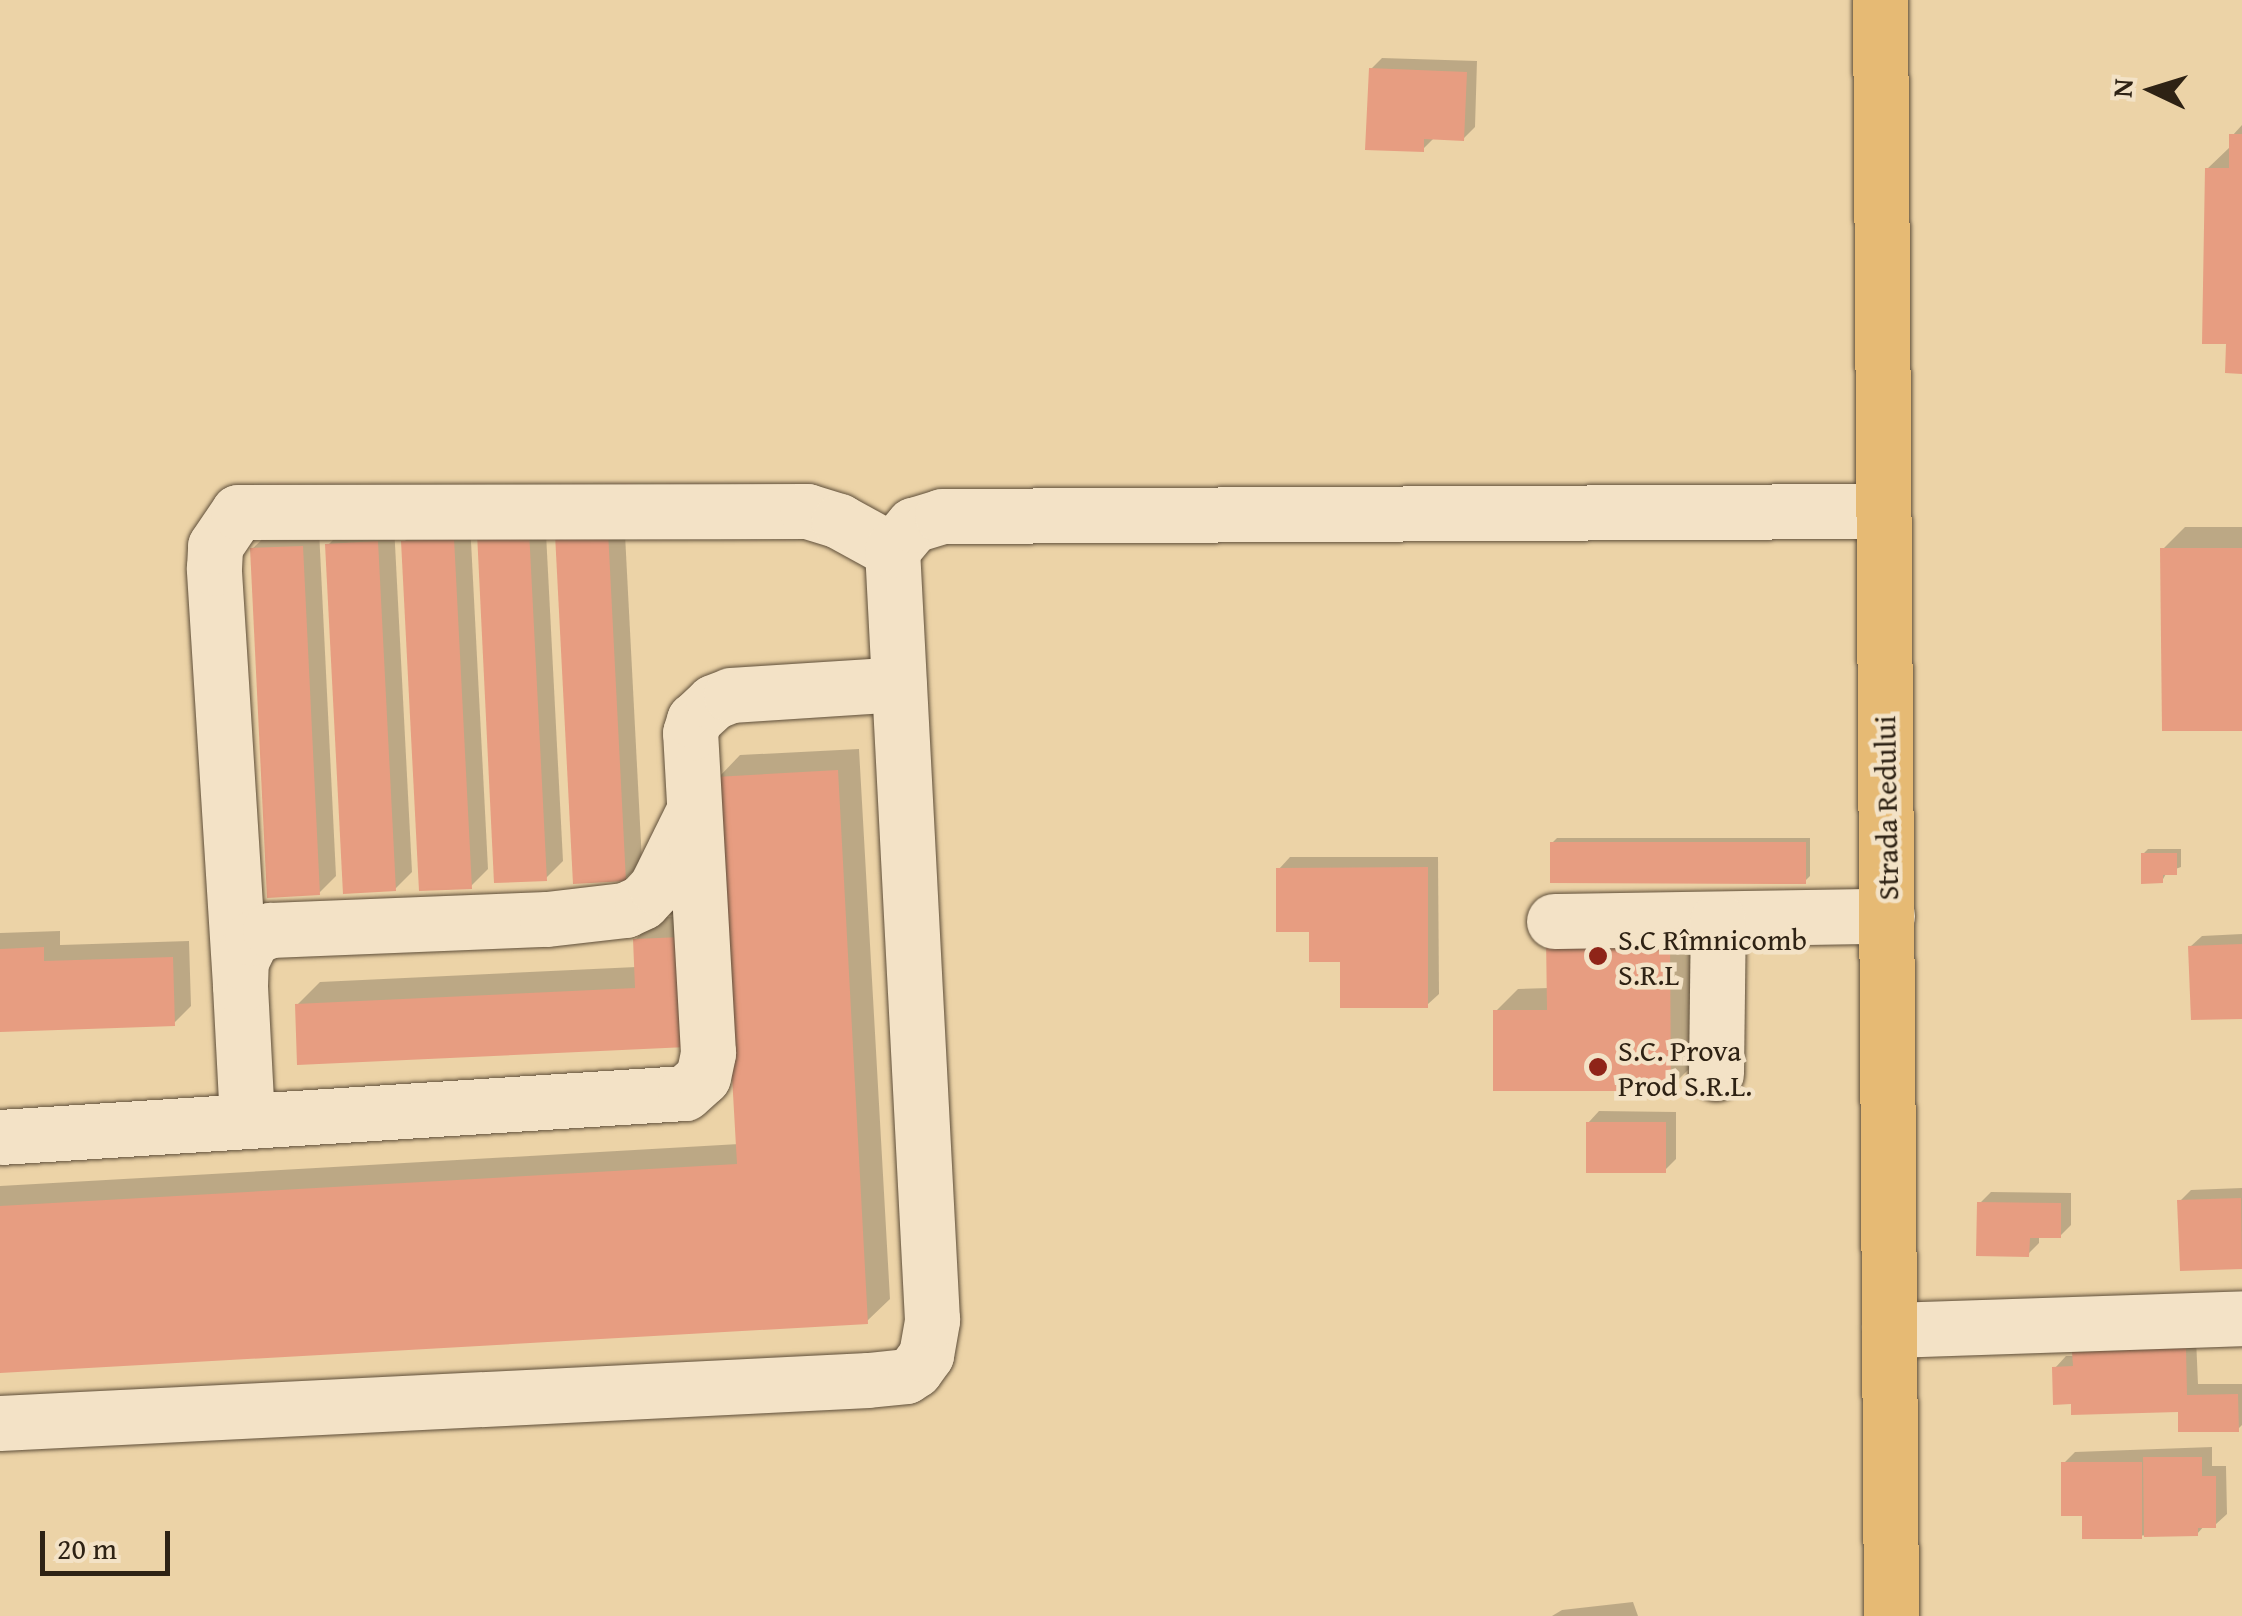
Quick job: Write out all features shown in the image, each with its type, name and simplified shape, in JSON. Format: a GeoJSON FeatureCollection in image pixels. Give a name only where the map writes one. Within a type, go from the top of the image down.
{"type":"FeatureCollection","features":[{"type":"Feature","properties":{"kind":"main road","name":"Strada Redului"},"geometry":{"type":"LineString","coordinates":[[1880,0],[1880,511],[1888,916],[1891,1616]]}},
{"type":"Feature","properties":{"kind":"street"},"geometry":{"type":"LineString","coordinates":[[248,1120],[214,568],[216,546],[238,512],[807,511],[840,520],[892,550]]}},
{"type":"Feature","properties":{"kind":"street"},"geometry":{"type":"LineString","coordinates":[[0,1423],[868,1380],[906,1376],[915,1370],[926,1355],[932,1320],[892,550],[913,525],[942,516],[1880,511]]}},
{"type":"Feature","properties":{"kind":"street"},"geometry":{"type":"LineString","coordinates":[[0,1137],[684,1093],[703,1077],[708,1053],[690,733],[700,711],[731,695],[899,684]]}},
{"type":"Feature","properties":{"kind":"street"},"geometry":{"type":"LineString","coordinates":[[240,985],[246,948],[252,938],[270,930],[548,919],[624,910],[642,902],[656,887],[694,810]]}},
{"type":"Feature","properties":{"kind":"street"},"geometry":{"type":"LineString","coordinates":[[1554,920],[1888,916]]}},
{"type":"Feature","properties":{"kind":"street"},"geometry":{"type":"LineString","coordinates":[[1716,1073],[1718,920]]}},
{"type":"Feature","properties":{"kind":"street"},"geometry":{"type":"LineString","coordinates":[[1889,1330],[2242,1318]]}},
{"type":"Feature","properties":{"kind":"building"},"geometry":{"type":"Polygon","coordinates":[[[1369,68],[1467,72],[1464,141],[1424,139],[1424,152],[1365,150],[1369,68]]]}},
{"type":"Feature","properties":{"kind":"building"},"geometry":{"type":"Polygon","coordinates":[[[2229,134],[2242,134],[2242,374],[2225,373],[2226,344],[2202,344],[2205,168],[2229,168],[2229,134]]]}},
{"type":"Feature","properties":{"kind":"building"},"geometry":{"type":"Polygon","coordinates":[[[529,530],[547,881],[494,883],[477,533],[529,530]]]}},
{"type":"Feature","properties":{"kind":"building"},"geometry":{"type":"Polygon","coordinates":[[[608,531],[626,881],[573,884],[555,534],[608,531]]]}},
{"type":"Feature","properties":{"kind":"building"},"geometry":{"type":"Polygon","coordinates":[[[454,538],[472,889],[419,891],[401,541],[454,538]]]}},
{"type":"Feature","properties":{"kind":"building"},"geometry":{"type":"Polygon","coordinates":[[[378,541],[396,891],[343,894],[325,544],[378,541]]]}},
{"type":"Feature","properties":{"kind":"building"},"geometry":{"type":"Polygon","coordinates":[[[303,546],[320,895],[267,898],[250,548],[303,546]]]}},
{"type":"Feature","properties":{"kind":"building"},"geometry":{"type":"Polygon","coordinates":[[[2160,548],[2242,548],[2242,731],[2162,731],[2160,548]]]}},
{"type":"Feature","properties":{"kind":"building"},"geometry":{"type":"Polygon","coordinates":[[[838,770],[868,1324],[0,1373],[0,1206],[737,1164],[715,777],[838,770]]]}},
{"type":"Feature","properties":{"kind":"building"},"geometry":{"type":"Polygon","coordinates":[[[1550,842],[1806,842],[1806,884],[1550,883],[1550,842]]]}},
{"type":"Feature","properties":{"kind":"building"},"geometry":{"type":"Polygon","coordinates":[[[2141,853],[2177,853],[2177,875],[2163,875],[2163,883],[2141,884],[2141,853]]]}},
{"type":"Feature","properties":{"kind":"building"},"geometry":{"type":"Polygon","coordinates":[[[1428,867],[1428,1008],[1340,1008],[1340,962],[1309,962],[1309,932],[1276,932],[1276,868],[1428,867]]]}},
{"type":"Feature","properties":{"kind":"building"},"geometry":{"type":"Polygon","coordinates":[[[1670,936],[1671,1091],[1493,1091],[1493,1010],[1547,1010],[1546,937],[1670,936]]]}},
{"type":"Feature","properties":{"kind":"building"},"geometry":{"type":"Polygon","coordinates":[[[683,937],[687,1047],[297,1065],[295,1004],[635,988],[633,939],[683,937]]]}},
{"type":"Feature","properties":{"kind":"building"},"geometry":{"type":"Polygon","coordinates":[[[2242,944],[2242,1019],[2191,1020],[2188,946],[2242,944]]]}},
{"type":"Feature","properties":{"kind":"building"},"geometry":{"type":"Polygon","coordinates":[[[44,947],[44,961],[173,957],[175,1026],[0,1032],[0,949],[44,947]]]}},
{"type":"Feature","properties":{"kind":"building"},"geometry":{"type":"Polygon","coordinates":[[[1586,1122],[1666,1122],[1666,1173],[1586,1173],[1586,1122]]]}},
{"type":"Feature","properties":{"kind":"building"},"geometry":{"type":"Polygon","coordinates":[[[2241,1198],[2242,1269],[2180,1271],[2177,1200],[2241,1198]]]}},
{"type":"Feature","properties":{"kind":"building"},"geometry":{"type":"Polygon","coordinates":[[[1977,1202],[2061,1203],[2061,1238],[2030,1238],[2029,1257],[1976,1256],[1977,1202]]]}},
{"type":"Feature","properties":{"kind":"building"},"geometry":{"type":"Polygon","coordinates":[[[2186,1348],[2187,1395],[2238,1394],[2239,1432],[2178,1432],[2178,1412],[2071,1415],[2071,1404],[2053,1405],[2052,1367],[2073,1366],[2072,1352],[2186,1348]]]}},
{"type":"Feature","properties":{"kind":"building"},"geometry":{"type":"Polygon","coordinates":[[[2143,1457],[2202,1457],[2202,1476],[2216,1476],[2216,1528],[2198,1528],[2198,1536],[2144,1537],[2143,1457]]]}},
{"type":"Feature","properties":{"kind":"building"},"geometry":{"type":"Polygon","coordinates":[[[2061,1462],[2142,1462],[2142,1539],[2082,1539],[2082,1516],[2061,1516],[2061,1462]]]}},
{"type":"Feature","properties":{"kind":"place","name":"S.C Rîmnicomb S.R.L"},"geometry":{"type":"Point","coordinates":[1598,956]}},
{"type":"Feature","properties":{"kind":"place","name":"S.C. Prova Prod S.R.L."},"geometry":{"type":"Point","coordinates":[1598,1067]}}]}
